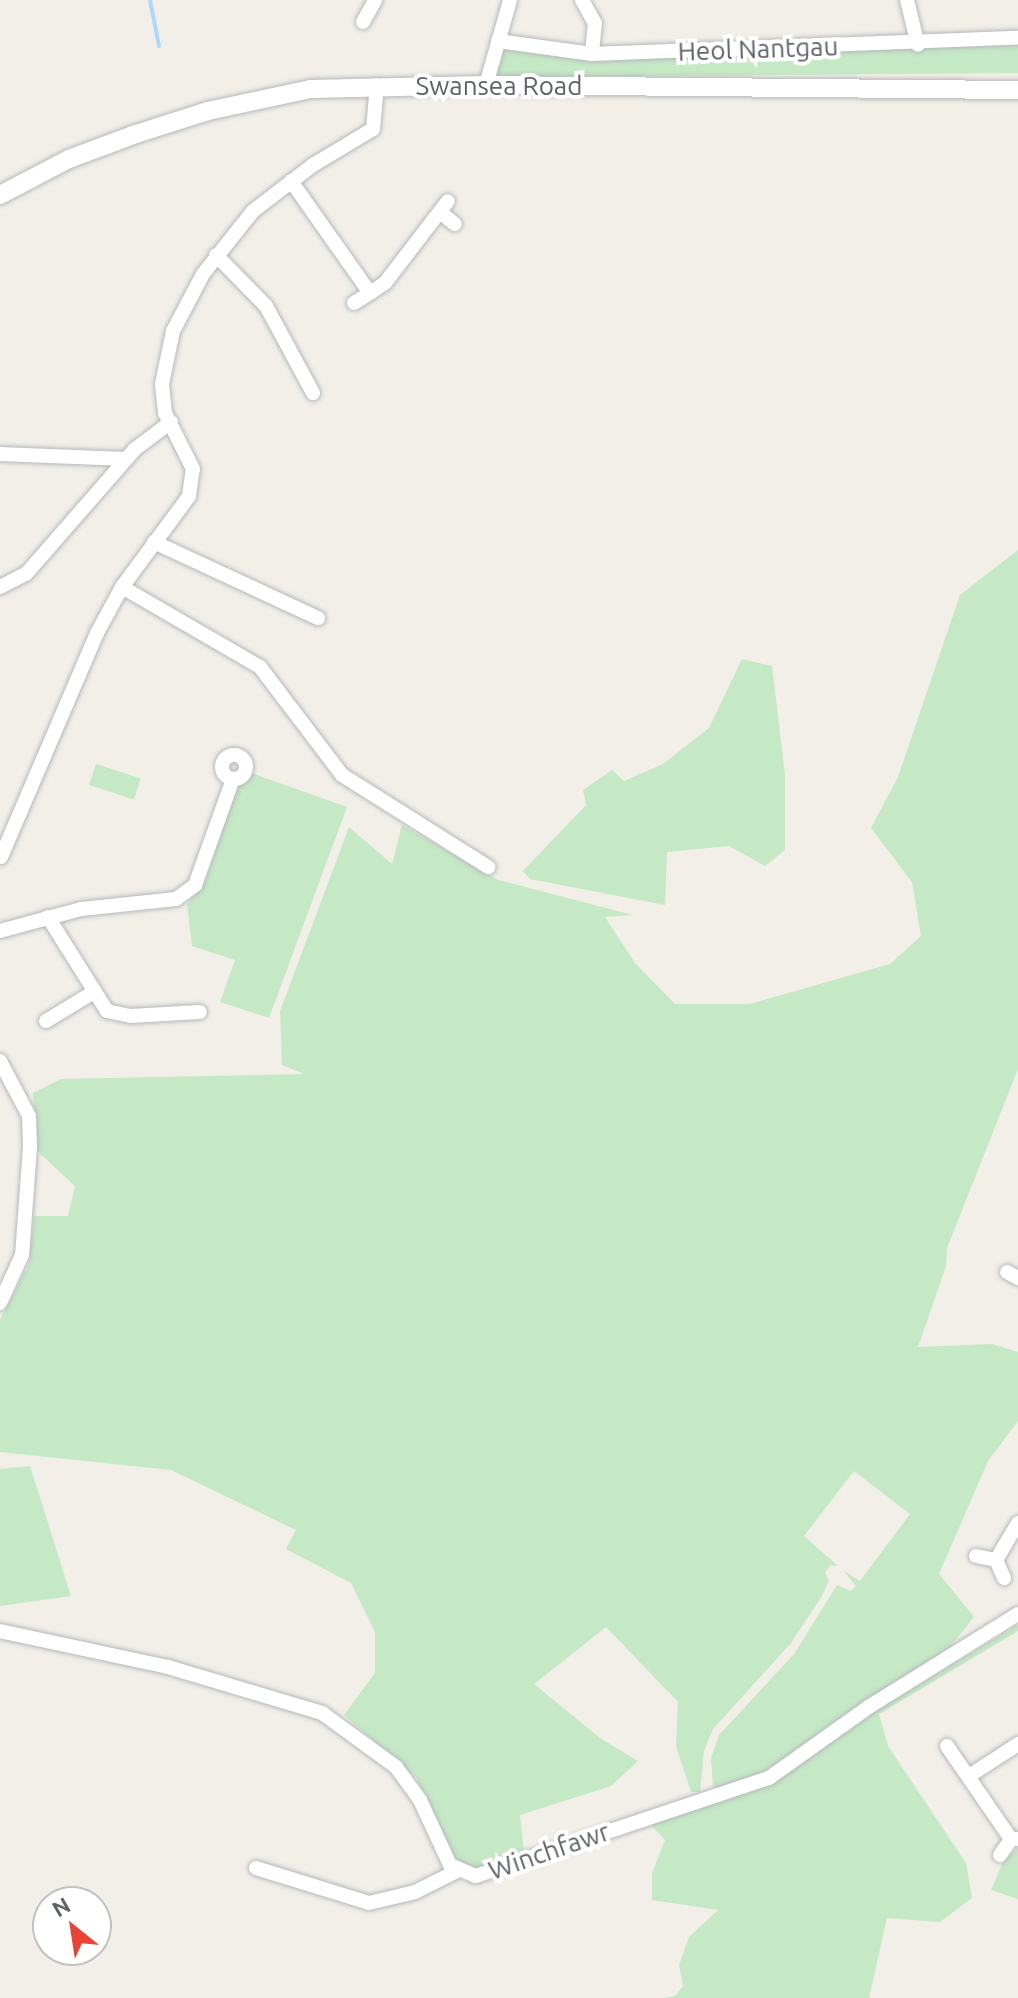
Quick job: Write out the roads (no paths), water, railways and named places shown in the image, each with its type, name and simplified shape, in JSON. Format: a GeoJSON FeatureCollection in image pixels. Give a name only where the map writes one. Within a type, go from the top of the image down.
{"type":"FeatureCollection","features":[{"type":"Feature","properties":{"kind":"street"},"geometry":{"type":"LineString","coordinates":[[363,22],[375,0]]}},
{"type":"Feature","properties":{"kind":"street"},"geometry":{"type":"LineString","coordinates":[[486,85],[510,0]]}},
{"type":"Feature","properties":{"kind":"street"},"geometry":{"type":"LineString","coordinates":[[582,0],[595,23],[592,54]]}},
{"type":"Feature","properties":{"kind":"street"},"geometry":{"type":"LineString","coordinates":[[907,0],[918,45]]}},
{"type":"Feature","properties":{"kind":"street","name":"Heol Nantgau"},"geometry":{"type":"LineString","coordinates":[[498,41],[592,54],[918,45],[1018,38]]}},
{"type":"Feature","properties":{"kind":"street"},"geometry":{"type":"LineString","coordinates":[[1,857],[122,587],[189,496],[194,480],[164,404],[163,358],[216,255],[253,211],[291,181],[373,129],[377,85]]}},
{"type":"Feature","properties":{"kind":"street","name":"Swansea Road"},"geometry":{"type":"LineString","coordinates":[[0,195],[69,159],[208,111],[311,89],[377,85],[486,85],[1018,90]]}},
{"type":"Feature","properties":{"kind":"street"},"geometry":{"type":"LineString","coordinates":[[291,181],[370,293]]}},
{"type":"Feature","properties":{"kind":"street"},"geometry":{"type":"LineString","coordinates":[[354,303],[385,283],[444,207],[455,224]]}},
{"type":"Feature","properties":{"kind":"street"},"geometry":{"type":"LineString","coordinates":[[216,255],[266,306],[313,393]]}},
{"type":"Feature","properties":{"kind":"street"},"geometry":{"type":"LineString","coordinates":[[0,587],[26,574],[126,459],[171,422]]}},
{"type":"Feature","properties":{"kind":"street"},"geometry":{"type":"LineString","coordinates":[[0,454],[126,459]]}},
{"type":"Feature","properties":{"kind":"street"},"geometry":{"type":"LineString","coordinates":[[154,542],[318,618]]}},
{"type":"Feature","properties":{"kind":"street"},"geometry":{"type":"LineString","coordinates":[[122,587],[260,667],[342,775],[488,867]]}},
{"type":"Feature","properties":{"kind":"street"},"geometry":{"type":"LineString","coordinates":[[0,931],[48,917],[176,899],[195,885],[233,779]]}},
{"type":"Feature","properties":{"kind":"street"},"geometry":{"type":"LineString","coordinates":[[48,917],[92,993],[107,1011],[130,1016],[200,1012]]}},
{"type":"Feature","properties":{"kind":"street"},"geometry":{"type":"LineString","coordinates":[[46,1021],[92,993]]}},
{"type":"Feature","properties":{"kind":"street"},"geometry":{"type":"LineString","coordinates":[[0,1061],[29,1116],[27,1204],[22,1255],[0,1303]]}},
{"type":"Feature","properties":{"kind":"street"},"geometry":{"type":"LineString","coordinates":[[996,1560],[1018,1523]]}},
{"type":"Feature","properties":{"kind":"street"},"geometry":{"type":"LineString","coordinates":[[976,1556],[996,1560]]}},
{"type":"Feature","properties":{"kind":"street"},"geometry":{"type":"LineString","coordinates":[[996,1560],[1004,1578]]}},
{"type":"Feature","properties":{"kind":"street","name":"Winchfawr"},"geometry":{"type":"LineString","coordinates":[[0,1631],[168,1667],[322,1713],[377,1750],[403,1775],[420,1800],[445,1857],[457,1871],[476,1876],[557,1846],[769,1778],[870,1706],[1018,1614]]}},
{"type":"Feature","properties":{"kind":"street"},"geometry":{"type":"LineString","coordinates":[[969,1776],[1018,1744]]}},
{"type":"Feature","properties":{"kind":"street"},"geometry":{"type":"LineString","coordinates":[[947,1746],[1014,1839],[1000,1855]]}},
{"type":"Feature","properties":{"kind":"street"},"geometry":{"type":"LineString","coordinates":[[256,1868],[369,1903],[415,1892],[457,1871]]}},
{"type":"Feature","properties":{"kind":"waterway"},"geometry":{"type":"LineString","coordinates":[[150,0],[159,46]]}}]}
